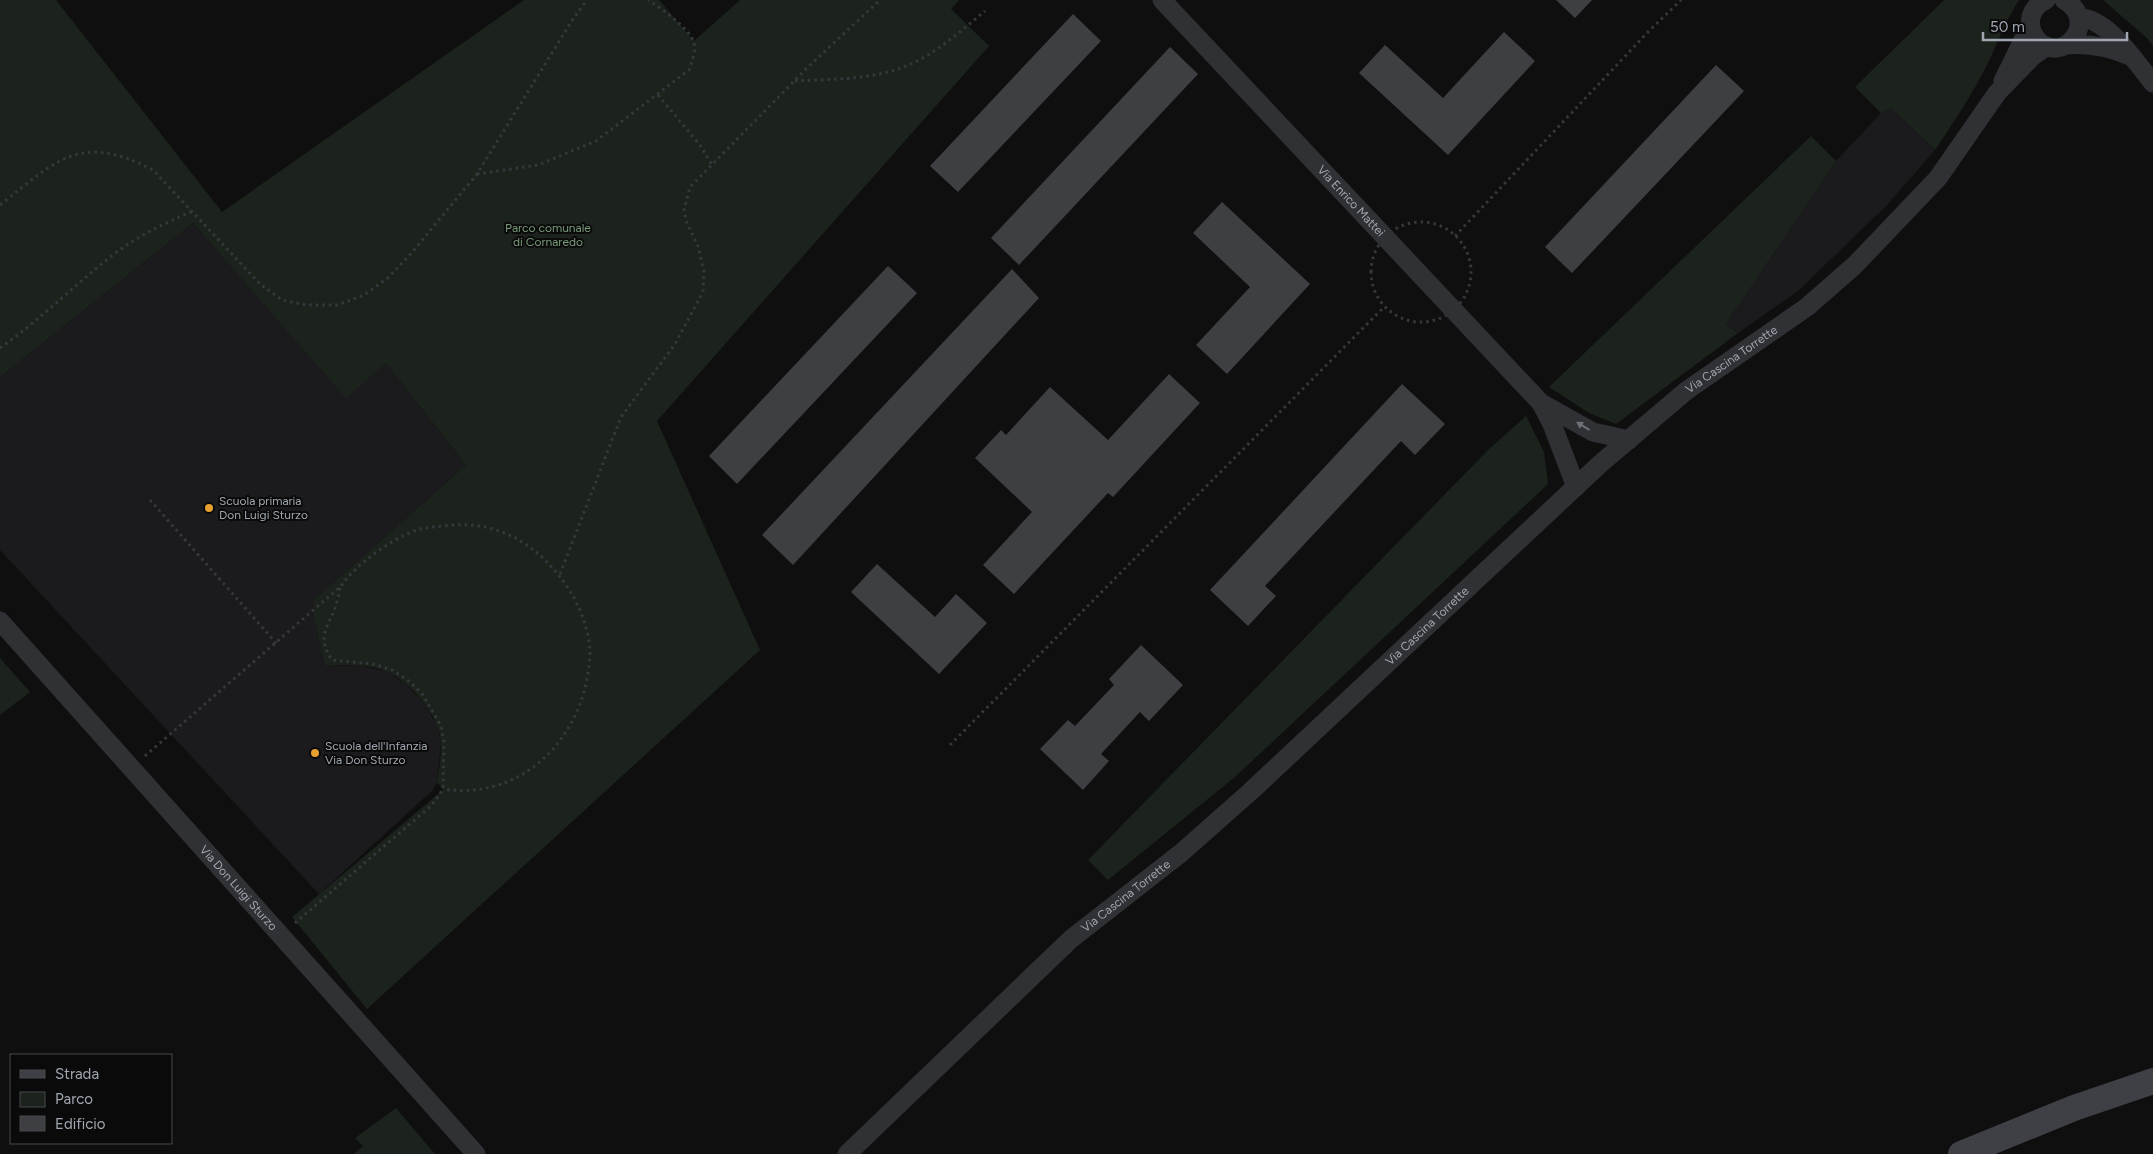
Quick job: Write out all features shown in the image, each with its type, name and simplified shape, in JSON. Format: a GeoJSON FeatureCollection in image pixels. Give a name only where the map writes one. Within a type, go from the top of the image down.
{"type":"FeatureCollection","features":[{"type":"Feature","properties":{"kind":"main road"},"geometry":{"type":"LineString","coordinates":[[1960,1154],[2074,1108],[2153,1081]]}},
{"type":"Feature","properties":{"kind":"street","name":"Via Enrico Mattei"},"geometry":{"type":"LineString","coordinates":[[1162,0],[1541,403],[1559,439],[1576,487]]}},
{"type":"Feature","properties":{"kind":"street"},"geometry":{"type":"LineString","coordinates":[[2064,0],[2071,4],[2079,18],[2077,34],[2066,45]]}},
{"type":"Feature","properties":{"kind":"street","name":"Via Cascina Torrette"},"geometry":{"type":"LineString","coordinates":[[847,1154],[1071,939],[1181,853],[1250,792],[1576,487],[1629,440],[1686,391],[1807,307],[1855,265],[1938,178],[1997,92],[2030,26],[2032,13],[2043,1]]}},
{"type":"Feature","properties":{"kind":"street"},"geometry":{"type":"LineString","coordinates":[[2079,18],[2094,21],[2110,32],[2153,83]]}},
{"type":"Feature","properties":{"kind":"street"},"geometry":{"type":"LineString","coordinates":[[2030,26],[2036,39],[2047,46],[2060,47],[2082,43],[2097,45],[2130,56]]}},
{"type":"Feature","properties":{"kind":"street","name":"Via Cascina Torrette"},"geometry":{"type":"LineString","coordinates":[[1997,92],[2033,56],[2047,46]]}},
{"type":"Feature","properties":{"kind":"street","name":"Via Enrico Mattei"},"geometry":{"type":"LineString","coordinates":[[1541,403],[1593,432],[1629,440]]}},
{"type":"Feature","properties":{"kind":"street","name":"Via Don Luigi Sturzo"},"geometry":{"type":"LineString","coordinates":[[0,621],[476,1154]]}},
{"type":"Feature","properties":{"kind":"path"},"geometry":{"type":"LineString","coordinates":[[0,205],[46,168],[72,156],[89,151],[116,154],[131,159],[152,170],[193,211],[260,284],[282,300],[306,305],[337,304],[364,295],[389,277],[477,174],[572,19],[588,0]]}},
{"type":"Feature","properties":{"kind":"path"},"geometry":{"type":"LineString","coordinates":[[477,174],[538,165],[596,141],[689,70],[694,55],[694,41],[686,30],[648,0]]}},
{"type":"Feature","properties":{"kind":"path"},"geometry":{"type":"LineString","coordinates":[[560,574],[621,417],[675,344],[703,292],[704,271],[698,246],[687,223],[684,210],[690,187],[795,81],[880,0]]}},
{"type":"Feature","properties":{"kind":"path"},"geometry":{"type":"LineString","coordinates":[[1456,236],[1648,32],[1681,0]]}},
{"type":"Feature","properties":{"kind":"path"},"geometry":{"type":"LineString","coordinates":[[795,81],[847,79],[887,72],[913,63],[947,42],[985,11]]}},
{"type":"Feature","properties":{"kind":"path"},"geometry":{"type":"LineString","coordinates":[[658,95],[700,145],[712,165]]}},
{"type":"Feature","properties":{"kind":"path"},"geometry":{"type":"LineString","coordinates":[[0,348],[28,328],[124,247],[153,229],[193,211]]}},
{"type":"Feature","properties":{"kind":"path"},"geometry":{"type":"LineString","coordinates":[[950,745],[1384,308]]}},
{"type":"Feature","properties":{"kind":"path"},"geometry":{"type":"LineString","coordinates":[[150,500],[276,643]]}},
{"type":"Feature","properties":{"kind":"path"},"geometry":{"type":"LineString","coordinates":[[132,768],[341,586],[364,562],[394,541],[420,529],[453,525],[484,526],[510,534],[531,548],[560,574],[571,590],[583,617],[590,650],[587,681],[578,711],[564,737],[546,757],[525,774],[478,790],[460,792],[443,789]]}},
{"type":"Feature","properties":{"kind":"path"},"geometry":{"type":"LineString","coordinates":[[281,935],[432,805],[443,789],[444,742],[441,726],[423,695],[410,682],[392,670],[374,664],[332,660],[329,655],[323,634],[335,607],[341,586]]}},
{"type":"Feature","properties":{"kind":"shaded area"},"geometry":{"type":"Polygon","coordinates":[[[1891,108],[1935,150],[1888,204],[1798,291],[1738,333],[1726,324],[1836,161],[1881,113],[1891,108]]]}},
{"type":"Feature","properties":{"kind":"shaded area","name":"Scuola primaria Don Luigi Sturzo"},"geometry":{"type":"Polygon","coordinates":[[[193,223],[346,397],[386,363],[466,465],[314,600],[314,619],[325,666],[358,665],[386,671],[406,684],[425,704],[437,726],[441,743],[437,782],[433,790],[319,894],[0,550],[0,377],[193,223]]]}},
{"type":"Feature","properties":{"kind":"green space","name":"Parco comunale di Cornaredo"},"geometry":{"type":"Polygon","coordinates":[[[0,0],[56,0],[222,212],[524,0],[659,0],[694,41],[740,0],[959,0],[951,9],[989,46],[657,421],[760,650],[367,1009],[292,917],[443,790],[437,782],[441,744],[439,733],[430,711],[414,691],[395,676],[378,668],[348,665],[325,666],[314,619],[314,600],[466,465],[386,363],[346,398],[193,223],[0,377],[0,0]]]}},
{"type":"Feature","properties":{"kind":"green space"},"geometry":{"type":"Polygon","coordinates":[[[1944,0],[2019,0],[1976,85],[1935,150],[1891,108],[1881,113],[1855,87],[1944,0]]]}},
{"type":"Feature","properties":{"kind":"green space"},"geometry":{"type":"Polygon","coordinates":[[[2103,0],[2153,0],[2153,46],[2147,38],[2103,0]]]}},
{"type":"Feature","properties":{"kind":"green space"},"geometry":{"type":"Polygon","coordinates":[[[1811,136],[1836,161],[1726,324],[1738,333],[1616,424],[1589,413],[1549,387],[1811,136]]]}},
{"type":"Feature","properties":{"kind":"green space"},"geometry":{"type":"Polygon","coordinates":[[[1526,416],[1544,452],[1548,484],[1235,777],[1108,880],[1088,860],[1489,449],[1526,416]]]}},
{"type":"Feature","properties":{"kind":"green space"},"geometry":{"type":"Polygon","coordinates":[[[0,658],[30,692],[0,715],[0,658]]]}},
{"type":"Feature","properties":{"kind":"green space"},"geometry":{"type":"Polygon","coordinates":[[[396,1108],[435,1154],[354,1154],[363,1146],[355,1138],[396,1108]]]}},
{"type":"Feature","properties":{"kind":"building"},"geometry":{"type":"Polygon","coordinates":[[[1556,0],[1592,0],[1575,18],[1556,0]]]}},
{"type":"Feature","properties":{"kind":"building"},"geometry":{"type":"Polygon","coordinates":[[[1073,14],[1101,41],[958,192],[930,166],[1073,14]]]}},
{"type":"Feature","properties":{"kind":"building"},"geometry":{"type":"Polygon","coordinates":[[[1504,32],[1535,61],[1448,155],[1359,73],[1385,45],[1443,98],[1504,32]]]}},
{"type":"Feature","properties":{"kind":"building"},"geometry":{"type":"Polygon","coordinates":[[[1170,47],[1198,74],[1019,265],[991,238],[1170,47]]]}},
{"type":"Feature","properties":{"kind":"building"},"geometry":{"type":"Polygon","coordinates":[[[1716,65],[1744,91],[1572,273],[1545,247],[1716,65]]]}},
{"type":"Feature","properties":{"kind":"building"},"geometry":{"type":"Polygon","coordinates":[[[1222,202],[1310,284],[1227,374],[1196,345],[1250,287],[1193,233],[1222,202]]]}},
{"type":"Feature","properties":{"kind":"building"},"geometry":{"type":"Polygon","coordinates":[[[888,266],[917,293],[737,484],[709,456],[888,266]]]}},
{"type":"Feature","properties":{"kind":"building"},"geometry":{"type":"Polygon","coordinates":[[[1012,269],[1039,298],[793,565],[762,535],[1012,269]]]}},
{"type":"Feature","properties":{"kind":"building"},"geometry":{"type":"Polygon","coordinates":[[[1169,374],[1200,403],[1113,497],[1108,493],[1014,594],[983,565],[1032,512],[975,458],[1001,430],[1006,435],[1050,387],[1108,440],[1169,374]]]}},
{"type":"Feature","properties":{"kind":"building"},"geometry":{"type":"Polygon","coordinates":[[[1402,384],[1445,424],[1415,455],[1401,441],[1265,586],[1276,596],[1248,626],[1210,590],[1402,384]]]}},
{"type":"Feature","properties":{"kind":"building"},"geometry":{"type":"Polygon","coordinates":[[[877,564],[935,617],[956,594],[987,623],[939,674],[851,592],[877,564]]]}},
{"type":"Feature","properties":{"kind":"building"},"geometry":{"type":"Polygon","coordinates":[[[1141,645],[1183,685],[1149,721],[1140,712],[1101,754],[1109,761],[1083,790],[1040,749],[1068,720],[1075,726],[1114,685],[1109,679],[1141,645]]]}},
{"type":"Feature","properties":{"kind":"place","name":"Scuola primaria Don Luigi Sturzo"},"geometry":{"type":"Point","coordinates":[209,508]}},
{"type":"Feature","properties":{"kind":"place","name":"Scuola dell'Infanzia Via Don Sturzo"},"geometry":{"type":"Point","coordinates":[315,753]}}]}
